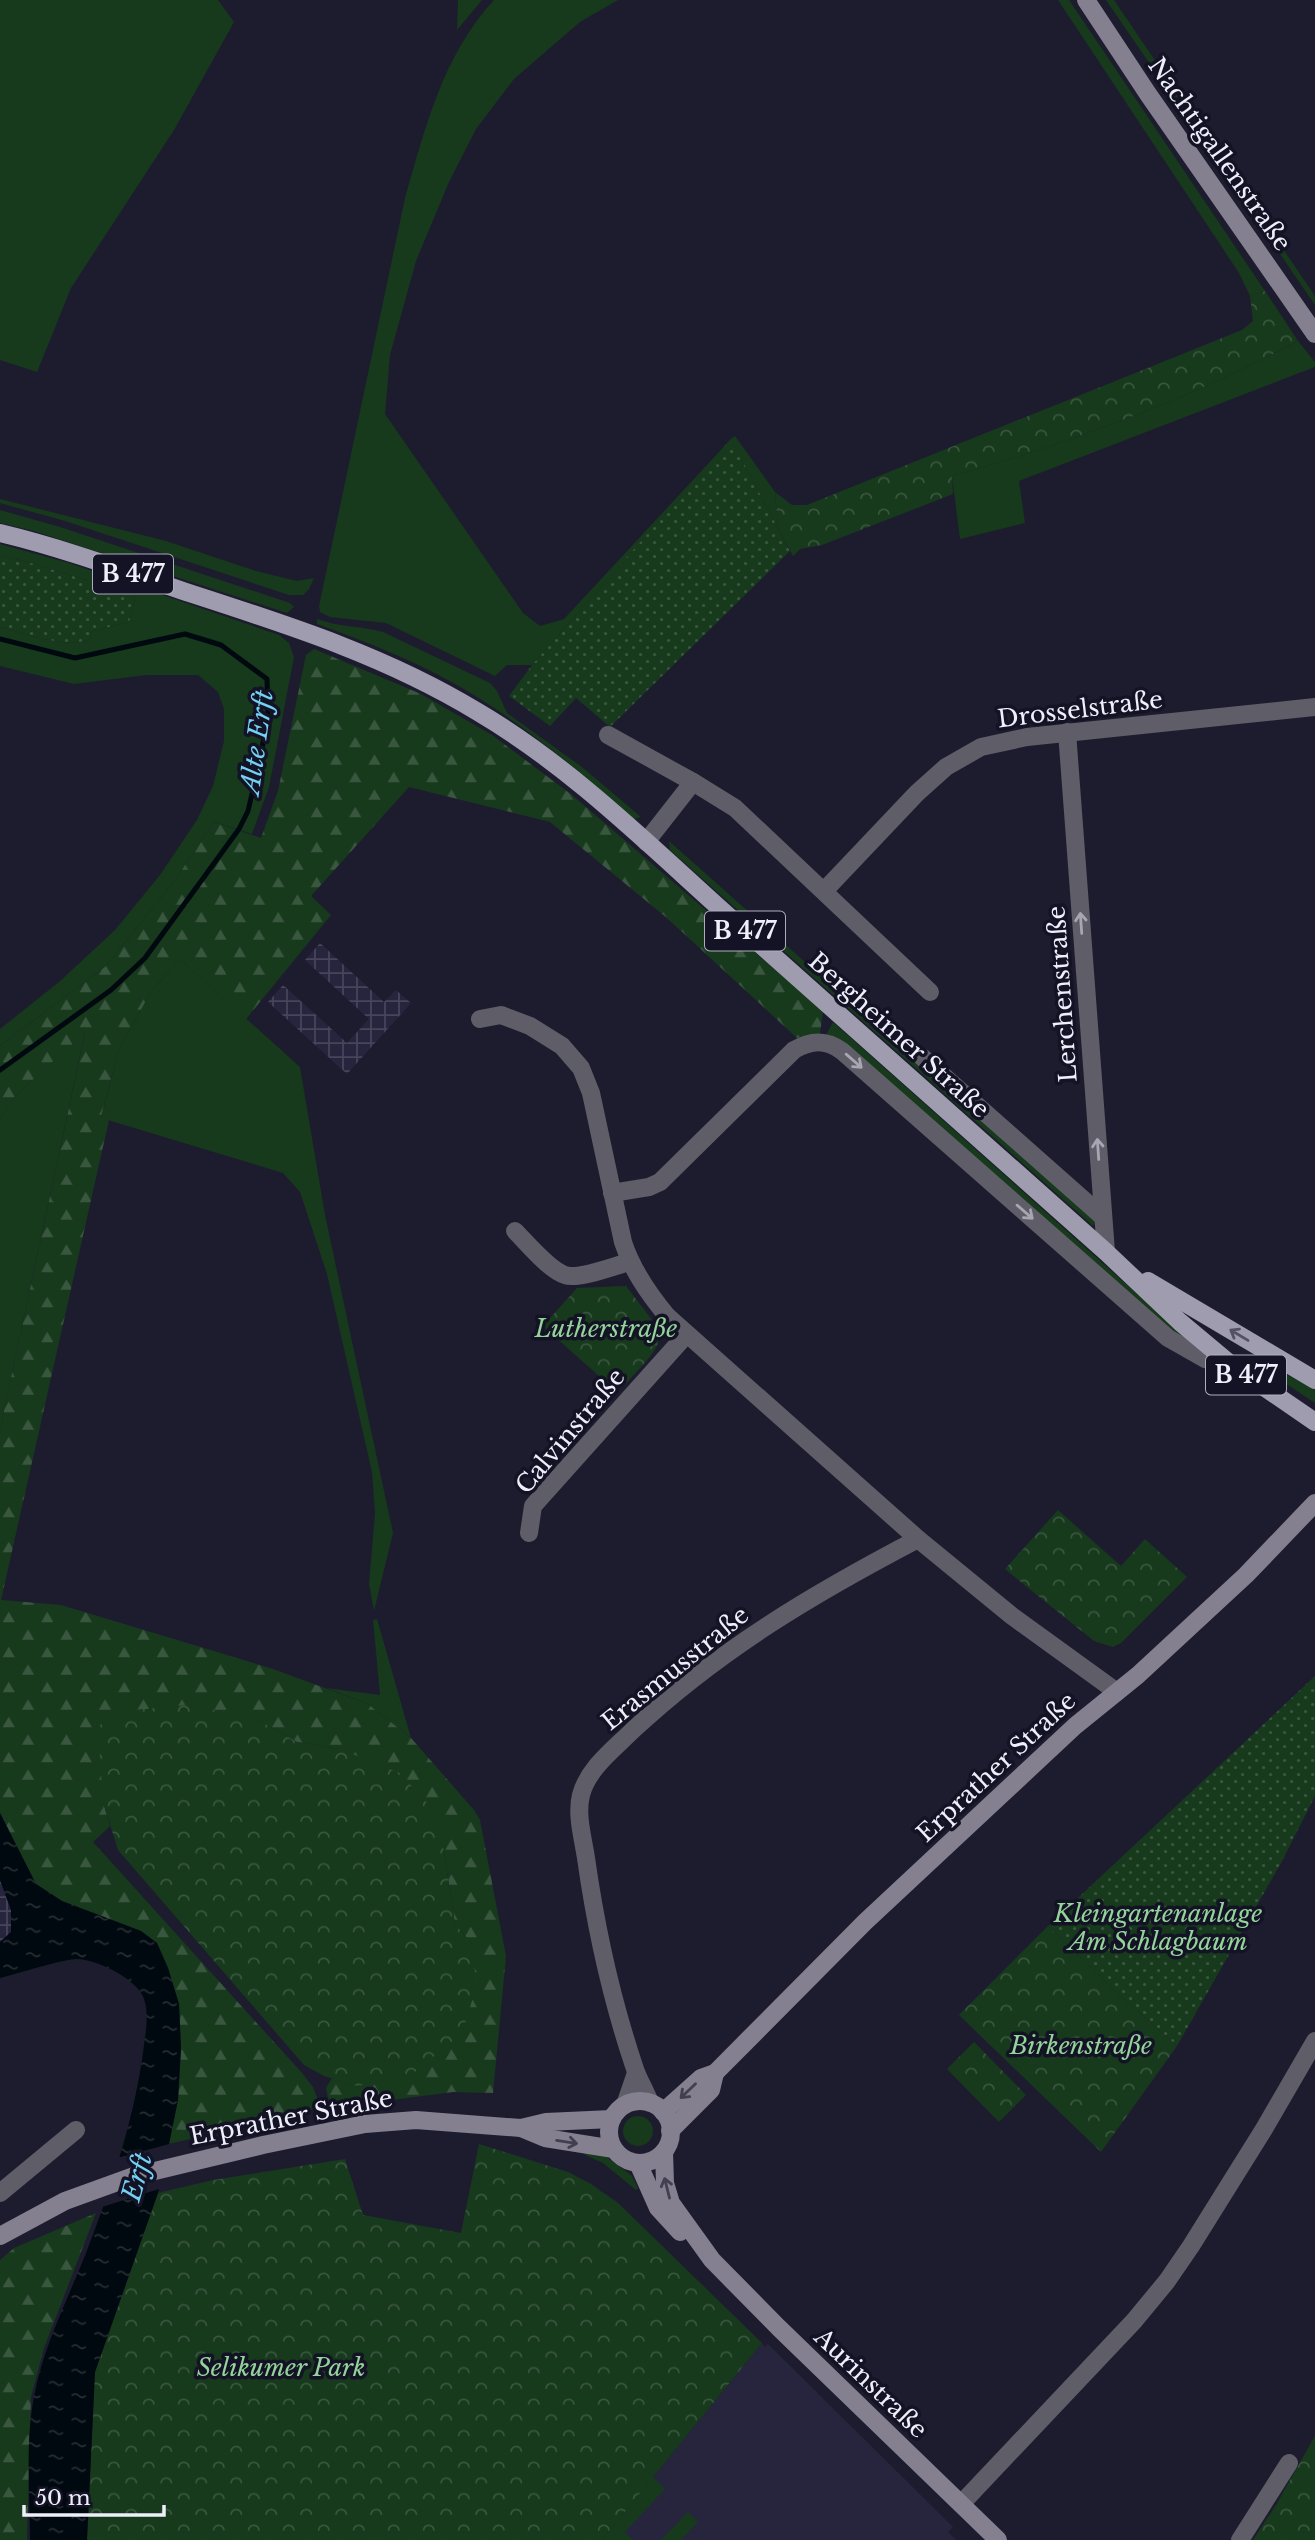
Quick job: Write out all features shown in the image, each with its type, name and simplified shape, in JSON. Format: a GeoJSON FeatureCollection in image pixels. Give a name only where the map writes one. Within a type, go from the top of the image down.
{"type":"FeatureCollection","features":[{"type":"Feature","properties":{"kind":"main road","name":"Nachtigallenstraße"},"geometry":{"type":"LineString","coordinates":[[1086,0],[1315,334]]}},
{"type":"Feature","properties":{"kind":"main road","name":"Bergheimer Straße"},"geometry":{"type":"LineString","coordinates":[[0,533],[295,628],[391,665],[481,713],[532,747],[646,842],[1107,1252],[1180,1322],[1228,1363],[1315,1422]]}},
{"type":"Feature","properties":{"kind":"main road","name":"Bergheimer Straße"},"geometry":{"type":"LineString","coordinates":[[1121,1265],[1315,1380]]}},
{"type":"Feature","properties":{"kind":"main road","name":"Erprather Straße"},"geometry":{"type":"LineString","coordinates":[[657,2108],[701,2078],[715,2073],[865,1922],[1021,1776],[1139,1675],[1315,1503]]}},
{"type":"Feature","properties":{"kind":"main road","name":"Erprather Straße"},"geometry":{"type":"LineString","coordinates":[[664,2151],[668,2145],[670,2131],[711,2090],[715,2073]]}},
{"type":"Feature","properties":{"kind":"main road"},"geometry":{"type":"LineString","coordinates":[[614,2150],[609,2129],[612,2119],[625,2105],[637,2101],[657,2108],[670,2131]]}},
{"type":"Feature","properties":{"kind":"main road","name":"Erprather Straße"},"geometry":{"type":"LineString","coordinates":[[521,2128],[546,2122],[612,2119]]}},
{"type":"Feature","properties":{"kind":"main road","name":"Erprather Straße"},"geometry":{"type":"LineString","coordinates":[[0,2236],[88,2191],[183,2163],[382,2121],[446,2121],[521,2128],[545,2138],[614,2150],[638,2163]]}},
{"type":"Feature","properties":{"kind":"main road","name":"Aurinstraße"},"geometry":{"type":"LineString","coordinates":[[664,2151],[665,2183],[671,2203],[712,2260]]}},
{"type":"Feature","properties":{"kind":"main road"},"geometry":{"type":"LineString","coordinates":[[638,2163],[656,2158],[664,2151]]}},
{"type":"Feature","properties":{"kind":"main road","name":"Aurinstraße"},"geometry":{"type":"LineString","coordinates":[[638,2163],[658,2208],[687,2240],[712,2260],[998,2540]]}},
{"type":"Feature","properties":{"kind":"street","name":"Drosselstraße"},"geometry":{"type":"LineString","coordinates":[[824,891],[917,793],[954,762],[981,747],[1003,741],[1067,733],[1315,707]]}},
{"type":"Feature","properties":{"kind":"street","name":"Lerchenstraße"},"geometry":{"type":"LineString","coordinates":[[1067,733],[1107,1252]]}},
{"type":"Feature","properties":{"kind":"street"},"geometry":{"type":"LineString","coordinates":[[608,735],[735,808],[930,992]]}},
{"type":"Feature","properties":{"kind":"street"},"geometry":{"type":"LineString","coordinates":[[646,842],[693,782]]}},
{"type":"Feature","properties":{"kind":"street"},"geometry":{"type":"LineString","coordinates":[[481,1019],[510,1017],[548,1036],[573,1058],[587,1079],[629,1262],[649,1294],[686,1335],[918,1539],[1012,1616],[1117,1692]]}},
{"type":"Feature","properties":{"kind":"street","name":"Bergheimer Straße"},"geometry":{"type":"LineString","coordinates":[[612,1193],[649,1187],[669,1175],[794,1050],[820,1041],[836,1046],[1168,1338],[1205,1359],[1228,1363]]}},
{"type":"Feature","properties":{"kind":"street","name":"Bergheimer Straße"},"geometry":{"type":"LineString","coordinates":[[922,1057],[1103,1217]]}},
{"type":"Feature","properties":{"kind":"street"},"geometry":{"type":"LineString","coordinates":[[515,1231],[557,1271],[566,1276],[578,1276],[629,1262]]}},
{"type":"Feature","properties":{"kind":"street","name":"Calvinstraße"},"geometry":{"type":"LineString","coordinates":[[529,1533],[533,1506],[686,1335]]}},
{"type":"Feature","properties":{"kind":"street","name":"Erasmusstraße"},"geometry":{"type":"LineString","coordinates":[[657,2108],[636,2073],[607,1971],[591,1895],[579,1813],[581,1796],[587,1781],[606,1756],[645,1719],[733,1648],[812,1595],[918,1539]]}},
{"type":"Feature","properties":{"kind":"street"},"geometry":{"type":"LineString","coordinates":[[961,2504],[1134,2321],[1167,2281],[1257,2140],[1315,2041]]}},
{"type":"Feature","properties":{"kind":"street"},"geometry":{"type":"LineString","coordinates":[[625,2105],[636,2073]]}},
{"type":"Feature","properties":{"kind":"street"},"geometry":{"type":"LineString","coordinates":[[0,2193],[76,2130]]}},
{"type":"Feature","properties":{"kind":"street"},"geometry":{"type":"LineString","coordinates":[[1240,2540],[1289,2463]]}},
{"type":"Feature","properties":{"kind":"shaded area"},"geometry":{"type":"Polygon","coordinates":[[[320,943],[384,1002],[396,990],[411,1003],[347,1074],[268,1002],[283,985],[347,1043],[369,1019],[305,960],[320,943]]]}},
{"type":"Feature","properties":{"kind":"shaded area"},"geometry":{"type":"Polygon","coordinates":[[[0,1880],[11,1910],[11,1932],[0,1942],[0,1880]]]}},
{"type":"Feature","properties":{"kind":"shaded area"},"geometry":{"type":"Polygon","coordinates":[[[762,2343],[765,2347],[768,2344],[953,2527],[948,2532],[956,2540],[602,2540],[762,2343]]]}},
{"type":"Feature","properties":{"kind":"green space"},"geometry":{"type":"Polygon","coordinates":[[[0,0],[218,0],[234,22],[174,130],[71,288],[37,372],[0,360],[0,0]]]}},
{"type":"Feature","properties":{"kind":"green space"},"geometry":{"type":"Polygon","coordinates":[[[458,0],[482,0],[457,30],[458,0]]]}},
{"type":"Feature","properties":{"kind":"green space"},"geometry":{"type":"Polygon","coordinates":[[[494,0],[618,0],[580,22],[514,79],[476,129],[449,182],[416,261],[390,355],[385,414],[523,613],[540,626],[564,619],[731,439],[735,436],[775,492],[778,528],[731,440],[532,665],[507,665],[495,676],[386,623],[330,617],[320,612],[319,606],[412,172],[449,68],[476,21],[494,0]]]}},
{"type":"Feature","properties":{"kind":"green space"},"geometry":{"type":"Polygon","coordinates":[[[1058,0],[1069,0],[1265,291],[1250,296],[1239,273],[1058,0]]]}},
{"type":"Feature","properties":{"kind":"green space"},"geometry":{"type":"Polygon","coordinates":[[[1106,0],[1114,0],[1315,296],[1315,305],[1106,0]]]}},
{"type":"Feature","properties":{"kind":"green space"},"geometry":{"type":"Polygon","coordinates":[[[1265,291],[1298,341],[1257,362],[1129,418],[952,476],[953,494],[822,545],[800,549],[793,556],[778,528],[775,492],[792,505],[807,505],[1242,330],[1253,321],[1250,296],[1265,291]]]}},
{"type":"Feature","properties":{"kind":"green space"},"geometry":{"type":"Polygon","coordinates":[[[1298,341],[1315,362],[1315,367],[1019,481],[1025,523],[960,539],[952,476],[1129,418],[1215,382],[1298,341]]]}},
{"type":"Feature","properties":{"kind":"green space"},"geometry":{"type":"Polygon","coordinates":[[[731,439],[790,551],[610,727],[576,698],[550,726],[509,696],[532,665],[731,439]]]}},
{"type":"Feature","properties":{"kind":"green space"},"geometry":{"type":"Polygon","coordinates":[[[0,499],[166,541],[256,571],[297,581],[314,578],[303,595],[289,595],[65,521],[0,503],[0,499]]]}},
{"type":"Feature","properties":{"kind":"green space"},"geometry":{"type":"Polygon","coordinates":[[[0,510],[60,527],[290,603],[294,607],[287,613],[34,531],[0,523],[0,510]]]}},
{"type":"Feature","properties":{"kind":"green space"},"geometry":{"type":"Polygon","coordinates":[[[0,544],[69,563],[279,635],[289,643],[294,657],[269,787],[252,834],[214,822],[173,883],[106,966],[0,1046],[0,1029],[59,982],[115,930],[160,875],[197,820],[213,786],[224,741],[224,709],[218,692],[198,675],[146,675],[74,684],[0,666],[0,627],[57,641],[90,640],[93,631],[129,622],[136,595],[0,556],[0,544]]]}},
{"type":"Feature","properties":{"kind":"green space"},"geometry":{"type":"Polygon","coordinates":[[[0,556],[136,595],[129,622],[93,631],[90,640],[79,642],[45,639],[0,627],[0,556]]]}},
{"type":"Feature","properties":{"kind":"green space"},"geometry":{"type":"Polygon","coordinates":[[[317,619],[383,632],[490,683],[497,691],[507,713],[582,767],[641,817],[634,819],[552,750],[464,689],[392,653],[317,624],[317,619]]]}},
{"type":"Feature","properties":{"kind":"green space"},"geometry":{"type":"Polygon","coordinates":[[[314,649],[421,694],[492,735],[572,795],[823,1011],[820,1034],[797,1038],[667,918],[550,822],[409,787],[311,896],[331,915],[246,1019],[180,959],[152,990],[119,1049],[101,1117],[109,1120],[1,1600],[61,1605],[273,1669],[368,1704],[411,1738],[480,1820],[506,1956],[493,2093],[453,2092],[338,2107],[329,2102],[326,2088],[332,2078],[357,2086],[473,1945],[455,1924],[443,1845],[340,1749],[297,1742],[253,1717],[103,1802],[110,1826],[93,1842],[302,2073],[313,2087],[320,2105],[318,2108],[169,2144],[178,2100],[181,2048],[179,2004],[157,1943],[141,1931],[62,1901],[36,1884],[0,1813],[0,1429],[85,1033],[15,1096],[0,1118],[0,1046],[106,966],[173,883],[214,822],[261,838],[278,791],[306,655],[314,649]]]}},
{"type":"Feature","properties":{"kind":"green space"},"geometry":{"type":"Polygon","coordinates":[[[669,841],[906,1052],[920,1060],[1096,1221],[1093,1226],[670,850],[669,841]]]}},
{"type":"Feature","properties":{"kind":"green space"},"geometry":{"type":"Polygon","coordinates":[[[180,959],[300,1067],[325,1215],[393,1533],[374,1611],[369,1584],[375,1513],[372,1472],[327,1274],[300,1192],[283,1173],[101,1118],[119,1049],[152,990],[180,959]]]}},
{"type":"Feature","properties":{"kind":"green space"},"geometry":{"type":"Polygon","coordinates":[[[833,1022],[1191,1342],[1188,1345],[826,1035],[833,1022]]]}},
{"type":"Feature","properties":{"kind":"green space"},"geometry":{"type":"Polygon","coordinates":[[[85,1032],[0,1429],[0,1118],[15,1096],[85,1032]]]}},
{"type":"Feature","properties":{"kind":"green space","name":"Lutherstraße"},"geometry":{"type":"Polygon","coordinates":[[[626,1286],[657,1328],[659,1337],[651,1355],[624,1386],[616,1378],[609,1385],[543,1326],[577,1288],[626,1286]]]}},
{"type":"Feature","properties":{"kind":"green space"},"geometry":{"type":"Polygon","coordinates":[[[1280,1371],[1315,1389],[1315,1403],[1276,1377],[1280,1371]]]}},
{"type":"Feature","properties":{"kind":"green space"},"geometry":{"type":"Polygon","coordinates":[[[1058,1510],[1121,1566],[1145,1539],[1187,1577],[1121,1643],[1113,1647],[1094,1641],[1005,1569],[1058,1510]]]}},
{"type":"Feature","properties":{"kind":"green space"},"geometry":{"type":"Polygon","coordinates":[[[377,1619],[411,1738],[368,1704],[326,1688],[380,1695],[373,1620],[377,1619]]]}},
{"type":"Feature","properties":{"kind":"green space","name":"Kleingartenanlage Am Schlagbaum"},"geometry":{"type":"Polygon","coordinates":[[[1315,1676],[1315,1796],[1281,1863],[1177,2046],[1048,1926],[1315,1676]]]}},
{"type":"Feature","properties":{"kind":"green space"},"geometry":{"type":"Polygon","coordinates":[[[187,1705],[253,1717],[297,1742],[340,1749],[400,1773],[431,1807],[443,1845],[455,1924],[473,1945],[476,1988],[462,2033],[409,2077],[357,2086],[324,2076],[304,2065],[118,1850],[103,1802],[98,1726],[125,1711],[187,1705]]]}},
{"type":"Feature","properties":{"kind":"green space","name":"Birkenstraße"},"geometry":{"type":"Polygon","coordinates":[[[1048,1926],[1177,2046],[1101,2152],[959,2015],[1048,1926]]]}},
{"type":"Feature","properties":{"kind":"green space"},"geometry":{"type":"Polygon","coordinates":[[[974,2042],[1026,2095],[999,2122],[947,2069],[974,2042]]]}},
{"type":"Feature","properties":{"kind":"green space"},"geometry":{"type":"Polygon","coordinates":[[[638,2116],[649,2120],[653,2131],[649,2142],[638,2146],[627,2142],[623,2131],[627,2120],[638,2116]]]}},
{"type":"Feature","properties":{"kind":"green space","name":"Selikumer Park"},"geometry":{"type":"Polygon","coordinates":[[[479,2144],[568,2172],[591,2184],[618,2203],[762,2343],[602,2540],[87,2540],[95,2372],[158,2193],[213,2180],[345,2159],[363,2215],[461,2233],[479,2144]]]}},
{"type":"Feature","properties":{"kind":"green space"},"geometry":{"type":"Polygon","coordinates":[[[586,2151],[603,2154],[632,2176],[638,2188],[636,2190],[603,2163],[585,2155],[586,2151]]]}},
{"type":"Feature","properties":{"kind":"green space"},"geometry":{"type":"Polygon","coordinates":[[[96,2213],[44,2348],[31,2397],[27,2540],[0,2540],[0,2260],[14,2248],[96,2213]]]}},
{"type":"Feature","properties":{"kind":"green space"},"geometry":{"type":"Polygon","coordinates":[[[1315,2436],[1315,2540],[1253,2540],[1276,2505],[1315,2436]]]}},
{"type":"Feature","properties":{"kind":"green space"},"geometry":{"type":"Polygon","coordinates":[[[653,2477],[665,2489],[625,2532],[633,2540],[602,2540],[653,2477]]]}},
{"type":"Feature","properties":{"kind":"green space"},"geometry":{"type":"Polygon","coordinates":[[[688,2512],[698,2522],[681,2540],[661,2540],[688,2512]]]}},
{"type":"Feature","properties":{"kind":"water","name":"Erft"},"geometry":{"type":"Polygon","coordinates":[[[0,1813],[36,1884],[62,1901],[141,1931],[157,1943],[179,2004],[181,2048],[178,2100],[158,2193],[95,2372],[87,2540],[30,2540],[31,2414],[49,2342],[96,2228],[121,2151],[140,2072],[146,2012],[144,1999],[136,1987],[112,1970],[94,1962],[77,1959],[61,1961],[0,1978],[0,1942],[11,1932],[11,1910],[0,1880],[0,1813]]]}},
{"type":"Feature","properties":{"kind":"pier"},"geometry":{"type":"Polygon","coordinates":[[[173,2143],[162,2188],[99,2208],[117,2158],[173,2143]]]}},
{"type":"Feature","properties":{"kind":"waterway","name":"Alte Erft"},"geometry":{"type":"LineString","coordinates":[[0,639],[75,658],[185,634],[221,645],[267,679],[268,714],[248,811],[239,829],[145,958],[111,990],[0,1070]]}}]}
